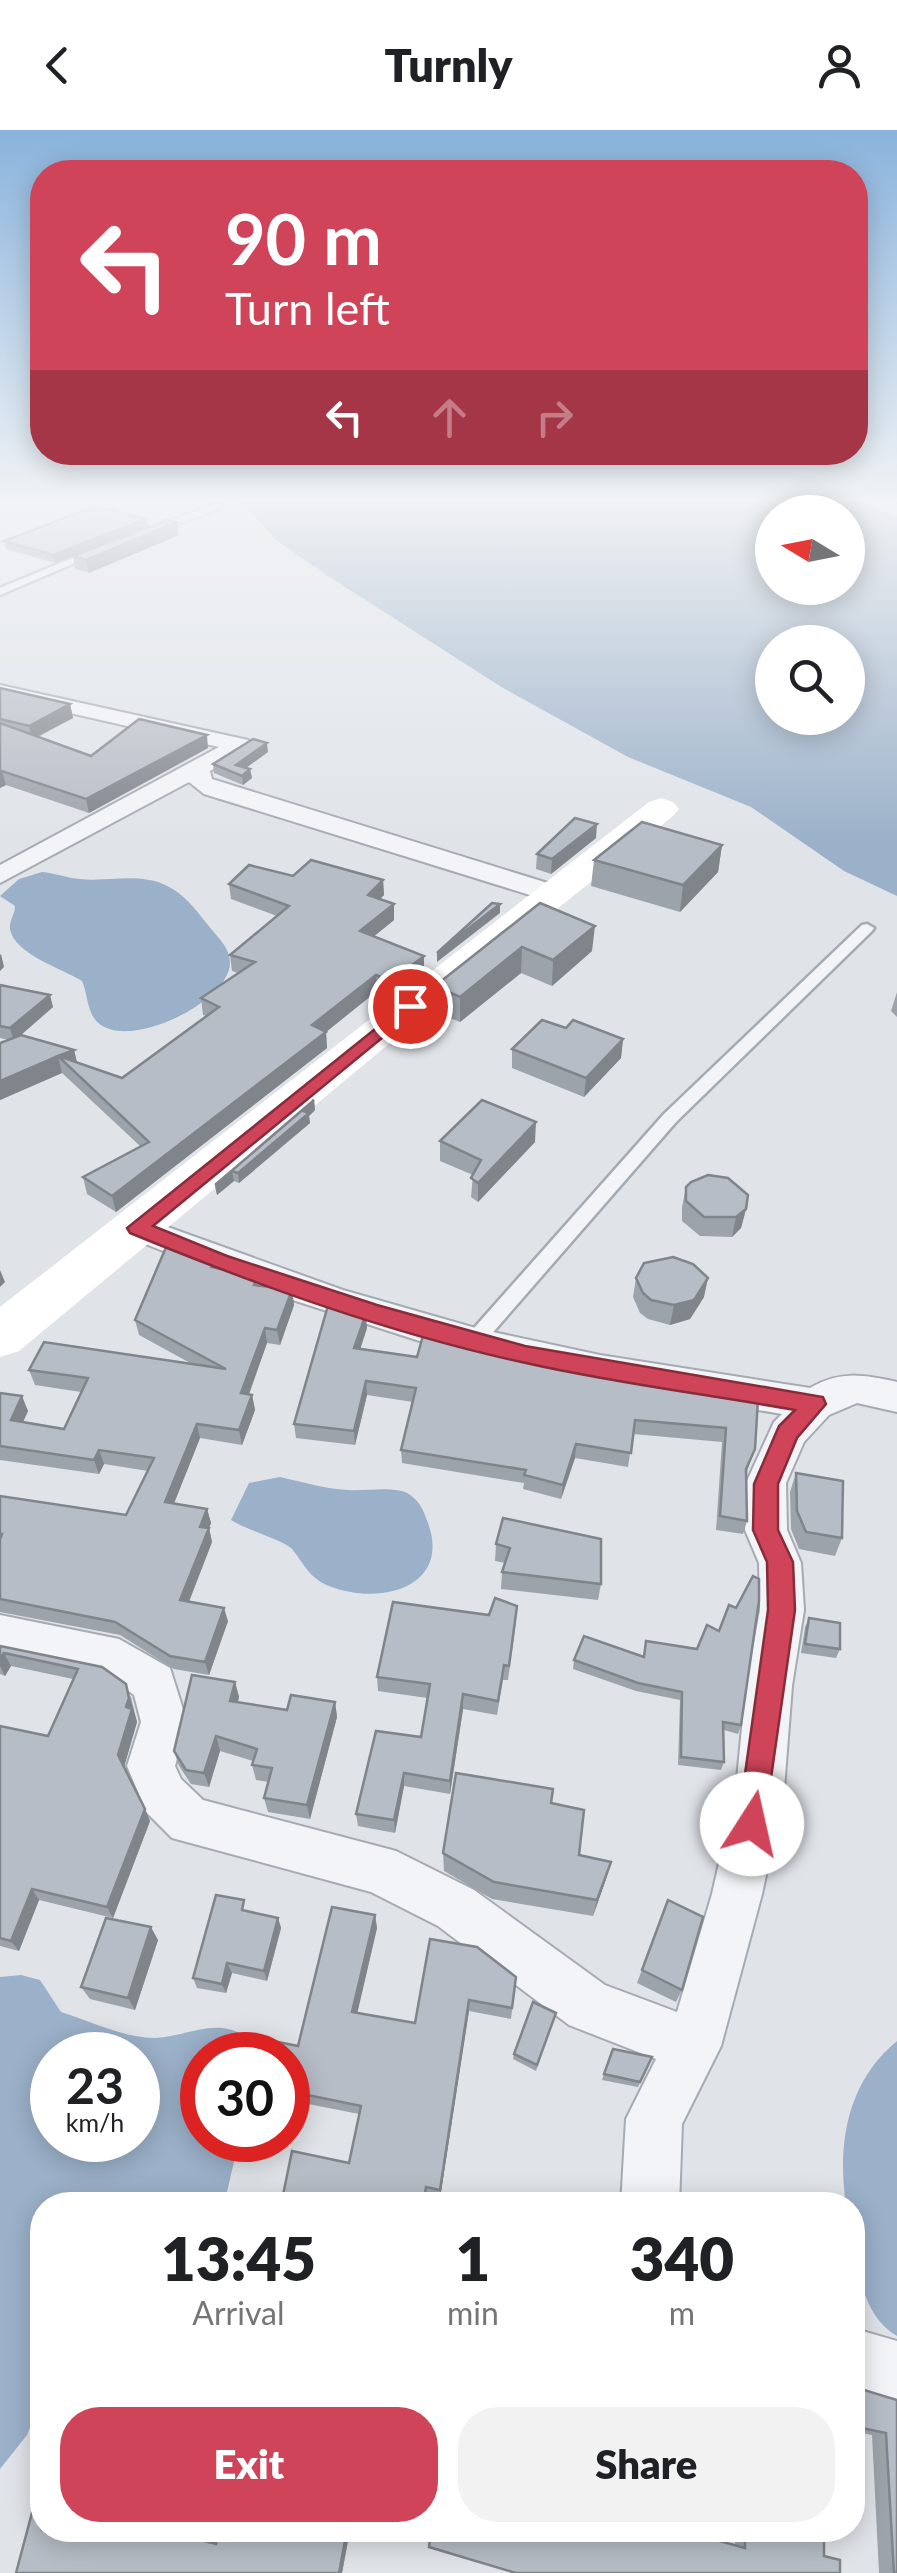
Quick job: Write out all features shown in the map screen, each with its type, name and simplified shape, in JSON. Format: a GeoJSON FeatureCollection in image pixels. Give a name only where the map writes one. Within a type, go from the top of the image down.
{"type":"FeatureCollection","features":[{"type":"Feature","properties":{"kind":"street"},"geometry":{"type":"LineString","coordinates":[[0,691],[240,745],[0,875]]}},
{"type":"Feature","properties":{"kind":"street"},"geometry":{"type":"LineString","coordinates":[[198,770],[201,782],[212,789],[554,894]]}},
{"type":"Feature","properties":{"kind":"street"},"geometry":{"type":"LineString","coordinates":[[0,1337],[661,810]]}},
{"type":"Feature","properties":{"kind":"street"},"geometry":{"type":"LineString","coordinates":[[137,1228],[237,1267],[474,1340],[594,1369],[814,1404]]}},
{"type":"Feature","properties":{"kind":"street"},"geometry":{"type":"LineString","coordinates":[[651,2192],[654,2119],[694,2046],[738,1894],[760,1789],[769,1686],[782,1610],[780,1562],[766,1530],[766,1484],[788,1432],[814,1404],[837,1391],[857,1388],[897,1397]]}},
{"type":"Feature","properties":{"kind":"street"},"geometry":{"type":"LineString","coordinates":[[0,1635],[119,1660],[154,1683],[164,1722],[151,1766],[164,1796],[190,1821],[378,1868],[456,1908],[588,2006],[694,2046]]}},
{"type":"Feature","properties":{"kind":"street"},"geometry":{"type":"LineString","coordinates":[[865,2363],[897,2372]]}},
{"type":"Feature","properties":{"kind":"lane"},"geometry":{"type":"LineString","coordinates":[[474,1340],[670,1118],[867,928]]}},
{"type":"Feature","properties":{"kind":"water"},"geometry":{"type":"Polygon","coordinates":[[[389,615],[897,615],[897,896],[844,871],[751,807],[628,757],[503,688],[389,615]]]}},
{"type":"Feature","properties":{"kind":"water"},"geometry":{"type":"Polygon","coordinates":[[[42,872],[80,879],[142,879],[170,887],[183,896],[225,947],[230,963],[225,979],[212,994],[171,1020],[126,1031],[107,1028],[94,1018],[82,981],[40,960],[13,938],[10,926],[15,906],[0,896],[19,879],[42,872]]]}},
{"type":"Feature","properties":{"kind":"water"},"geometry":{"type":"Polygon","coordinates":[[[280,1477],[331,1488],[396,1490],[411,1495],[422,1509],[432,1541],[431,1560],[422,1575],[391,1592],[350,1592],[329,1586],[312,1575],[288,1546],[231,1520],[249,1483],[280,1477]]]}},
{"type":"Feature","properties":{"kind":"water"},"geometry":{"type":"Polygon","coordinates":[[[21,1975],[40,1980],[61,2012],[121,2032],[30,2032],[30,2162],[160,2162],[160,2038],[180,2034],[180,2162],[234,2162],[227,2192],[30,2192],[27,2435],[0,2469],[0,1977],[21,1975]]]}},
{"type":"Feature","properties":{"kind":"water"},"geometry":{"type":"Polygon","coordinates":[[[214,2028],[237,2032],[190,2032],[214,2028]]]}},
{"type":"Feature","properties":{"kind":"water"},"geometry":{"type":"Polygon","coordinates":[[[897,2041],[897,2336],[873,2312],[865,2295],[865,2192],[845,2192],[844,2182],[849,2115],[880,2057],[897,2041]]]}},
{"type":"Feature","properties":{"kind":"building"},"geometry":{"type":"Polygon","coordinates":[[[0,688],[70,704],[29,726],[0,719],[0,688]]]}},
{"type":"Feature","properties":{"kind":"building"},"geometry":{"type":"Polygon","coordinates":[[[139,719],[207,735],[86,799],[0,772],[0,723],[91,756],[139,719]]]}},
{"type":"Feature","properties":{"kind":"building"},"geometry":{"type":"Polygon","coordinates":[[[253,739],[267,743],[236,765],[250,769],[242,776],[213,764],[253,739]]]}},
{"type":"Feature","properties":{"kind":"building"},"geometry":{"type":"Polygon","coordinates":[[[575,818],[597,824],[552,859],[537,854],[575,818]]]}},
{"type":"Feature","properties":{"kind":"building"},"geometry":{"type":"Polygon","coordinates":[[[642,822],[722,845],[683,885],[594,860],[642,822]]]}},
{"type":"Feature","properties":{"kind":"building"},"geometry":{"type":"Polygon","coordinates":[[[311,860],[383,880],[368,895],[394,904],[360,931],[424,956],[391,981],[376,975],[312,1025],[326,1032],[112,1196],[83,1177],[149,1142],[58,1056],[122,1078],[219,1007],[201,998],[255,962],[230,955],[289,906],[229,884],[249,865],[293,876],[311,860]]]}},
{"type":"Feature","properties":{"kind":"building"},"geometry":{"type":"Polygon","coordinates":[[[492,903],[500,904],[437,953],[492,903]]]}},
{"type":"Feature","properties":{"kind":"building"},"geometry":{"type":"Polygon","coordinates":[[[540,903],[595,926],[553,960],[522,947],[460,997],[435,986],[540,903]]]}},
{"type":"Feature","properties":{"kind":"building"},"geometry":{"type":"Polygon","coordinates":[[[0,985],[50,995],[10,1028],[0,1026],[0,985]]]}},
{"type":"Feature","properties":{"kind":"building"},"geometry":{"type":"Polygon","coordinates":[[[542,1020],[566,1028],[573,1020],[623,1039],[586,1078],[512,1049],[542,1020]]]}},
{"type":"Feature","properties":{"kind":"building"},"geometry":{"type":"Polygon","coordinates":[[[21,1035],[74,1050],[0,1081],[0,1043],[21,1035]]]}},
{"type":"Feature","properties":{"kind":"building"},"geometry":{"type":"Polygon","coordinates":[[[314,1100],[303,1111],[309,1113],[238,1173],[232,1171],[215,1185],[314,1100]]]}},
{"type":"Feature","properties":{"kind":"building"},"geometry":{"type":"Polygon","coordinates":[[[482,1100],[536,1122],[478,1183],[471,1178],[481,1160],[440,1141],[482,1100]]]}},
{"type":"Feature","properties":{"kind":"building"},"geometry":{"type":"Polygon","coordinates":[[[708,1175],[728,1178],[748,1195],[746,1209],[736,1217],[704,1217],[686,1201],[686,1187],[708,1175]]]}},
{"type":"Feature","properties":{"kind":"building"},"geometry":{"type":"Polygon","coordinates":[[[167,1245],[218,1262],[212,1267],[257,1277],[254,1285],[292,1290],[277,1330],[265,1328],[241,1393],[252,1395],[239,1430],[197,1424],[165,1502],[207,1509],[200,1527],[209,1528],[180,1600],[224,1608],[205,1662],[170,1656],[115,1622],[0,1599],[0,1496],[126,1515],[154,1458],[99,1450],[94,1460],[0,1446],[0,1393],[22,1396],[11,1420],[64,1429],[88,1378],[29,1370],[44,1342],[226,1369],[135,1320],[167,1245]]]}},
{"type":"Feature","properties":{"kind":"building"},"geometry":{"type":"Polygon","coordinates":[[[673,1257],[693,1264],[708,1278],[694,1300],[674,1305],[651,1300],[636,1278],[644,1263],[673,1257]]]}},
{"type":"Feature","properties":{"kind":"building"},"geometry":{"type":"Polygon","coordinates":[[[329,1302],[366,1314],[354,1348],[417,1357],[424,1332],[565,1366],[758,1399],[755,1449],[746,1469],[747,1521],[720,1516],[726,1428],[635,1420],[631,1453],[576,1444],[563,1485],[524,1475],[526,1470],[401,1450],[416,1388],[366,1381],[354,1431],[294,1424],[329,1302]]]}},
{"type":"Feature","properties":{"kind":"building"},"geometry":{"type":"Polygon","coordinates":[[[796,1473],[843,1481],[842,1538],[806,1532],[797,1511],[796,1473]]]}},
{"type":"Feature","properties":{"kind":"building"},"geometry":{"type":"Polygon","coordinates":[[[503,1518],[601,1539],[601,1584],[502,1572],[510,1548],[496,1544],[503,1518]]]}},
{"type":"Feature","properties":{"kind":"building"},"geometry":{"type":"Polygon","coordinates":[[[753,1576],[759,1579],[759,1601],[741,1725],[723,1722],[724,1762],[681,1757],[682,1692],[638,1683],[574,1660],[584,1636],[644,1657],[646,1641],[697,1649],[707,1625],[719,1631],[729,1605],[736,1608],[753,1576]]]}},
{"type":"Feature","properties":{"kind":"building"},"geometry":{"type":"Polygon","coordinates":[[[495,1598],[517,1606],[509,1666],[504,1665],[498,1701],[463,1694],[450,1781],[404,1773],[394,1820],[356,1814],[376,1731],[421,1737],[430,1684],[377,1677],[393,1602],[489,1615],[495,1598]]]}},
{"type":"Feature","properties":{"kind":"building"},"geometry":{"type":"Polygon","coordinates":[[[809,1618],[840,1623],[840,1649],[805,1644],[809,1618]]]}},
{"type":"Feature","properties":{"kind":"building"},"geometry":{"type":"Polygon","coordinates":[[[0,1646],[102,1667],[126,1684],[126,1707],[132,1709],[118,1755],[145,1809],[107,1907],[32,1889],[11,1941],[0,1938],[0,1726],[48,1736],[78,1669],[4,1653],[0,1659],[0,1646]]]}},
{"type":"Feature","properties":{"kind":"building"},"geometry":{"type":"Polygon","coordinates":[[[192,1675],[235,1682],[230,1701],[287,1710],[291,1695],[335,1702],[307,1805],[264,1798],[272,1768],[252,1765],[257,1749],[216,1736],[204,1773],[186,1770],[174,1751],[192,1675]]]}},
{"type":"Feature","properties":{"kind":"building"},"geometry":{"type":"Polygon","coordinates":[[[456,1773],[553,1789],[551,1803],[584,1810],[579,1855],[611,1862],[597,1900],[494,1882],[443,1853],[456,1773]]]}},
{"type":"Feature","properties":{"kind":"building"},"geometry":{"type":"Polygon","coordinates":[[[216,1895],[244,1900],[242,1910],[278,1918],[264,1971],[227,1963],[222,1984],[193,1978],[216,1895]]]}},
{"type":"Feature","properties":{"kind":"building"},"geometry":{"type":"Polygon","coordinates":[[[668,1900],[703,1917],[682,1990],[642,1970],[668,1900]]]}},
{"type":"Feature","properties":{"kind":"building"},"geometry":{"type":"Polygon","coordinates":[[[332,1907],[375,1915],[352,2012],[415,2023],[430,1939],[477,1947],[516,1977],[512,2008],[469,2000],[440,2190],[426,2187],[425,2192],[284,2192],[290,2162],[310,2162],[310,2155],[349,2163],[361,2106],[310,2096],[310,2032],[301,2032],[332,1907]]]}},
{"type":"Feature","properties":{"kind":"building"},"geometry":{"type":"Polygon","coordinates":[[[106,1918],[151,1927],[128,1998],[81,1987],[106,1918]]]}},
{"type":"Feature","properties":{"kind":"building"},"geometry":{"type":"Polygon","coordinates":[[[533,2002],[556,2013],[537,2065],[514,2054],[533,2002]]]}},
{"type":"Feature","properties":{"kind":"building"},"geometry":{"type":"Polygon","coordinates":[[[613,2049],[652,2057],[640,2082],[604,2074],[613,2049]]]}},
{"type":"Feature","properties":{"kind":"building"},"geometry":{"type":"Polygon","coordinates":[[[865,2390],[897,2400],[897,2573],[894,2573],[886,2433],[865,2429],[865,2390]]]}},
{"type":"Feature","properties":{"kind":"building"},"geometry":{"type":"Polygon","coordinates":[[[30,2520],[30,2542],[345,2542],[339,2573],[16,2573],[30,2520]]]}},
{"type":"Feature","properties":{"kind":"building"},"geometry":{"type":"Polygon","coordinates":[[[430,2542],[723,2542],[745,2548],[745,2542],[824,2542],[824,2556],[840,2560],[840,2573],[516,2573],[429,2547],[430,2542]]]}},
{"type":"Feature","properties":{"kind":"route"},"geometry":{"type":"LineString","coordinates":[[410,1006],[137,1228],[220,1262],[374,1312],[525,1354],[594,1369],[814,1404],[788,1432],[766,1484],[766,1530],[780,1562],[782,1610],[769,1686],[760,1789],[752,1824]]}}]}
